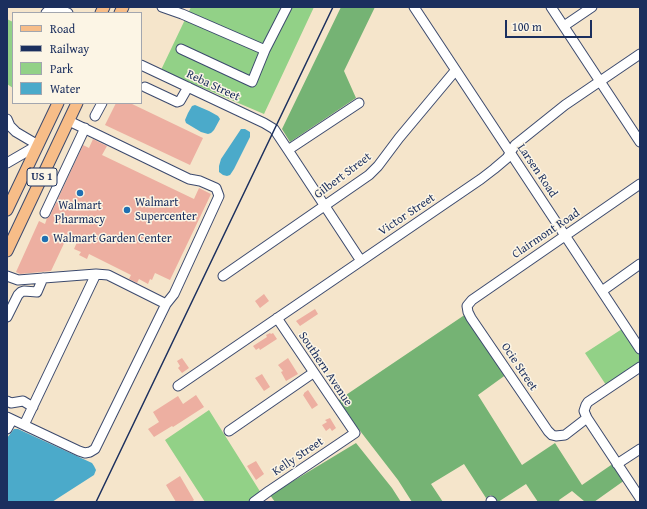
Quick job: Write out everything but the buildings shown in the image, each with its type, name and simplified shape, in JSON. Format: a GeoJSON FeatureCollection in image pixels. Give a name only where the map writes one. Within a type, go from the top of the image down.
{"type":"FeatureCollection","features":[{"type":"Feature","properties":{"kind":"main road","name":"US 1"},"geometry":{"type":"LineString","coordinates":[[7,210],[58,104]]}},
{"type":"Feature","properties":{"kind":"main road","name":"US 1"},"geometry":{"type":"LineString","coordinates":[[7,251],[77,104]]}},
{"type":"Feature","properties":{"kind":"street"},"geometry":{"type":"LineString","coordinates":[[162,7],[182,14],[265,50]]}},
{"type":"Feature","properties":{"kind":"street"},"geometry":{"type":"LineString","coordinates":[[181,49],[252,82],[265,50],[287,7]]}},
{"type":"Feature","properties":{"kind":"street"},"geometry":{"type":"LineString","coordinates":[[551,7],[640,142]]}},
{"type":"Feature","properties":{"kind":"street"},"geometry":{"type":"LineString","coordinates":[[564,26],[592,7]]}},
{"type":"Feature","properties":{"kind":"street"},"geometry":{"type":"LineString","coordinates":[[47,12],[55,8],[65,12]]}},
{"type":"Feature","properties":{"kind":"street","name":"Larsen Road"},"geometry":{"type":"LineString","coordinates":[[415,8],[455,71],[640,349]]}},
{"type":"Feature","properties":{"kind":"street","name":"Victor Street"},"geometry":{"type":"LineString","coordinates":[[178,386],[481,179],[507,158],[515,145],[565,105],[640,54]]}},
{"type":"Feature","properties":{"kind":"street","name":"Reba Street"},"geometry":{"type":"LineString","coordinates":[[142,65],[264,123],[274,130],[288,150]]}},
{"type":"Feature","properties":{"kind":"street","name":"Gilbert Street"},"geometry":{"type":"LineString","coordinates":[[223,276],[369,175],[378,166],[399,138],[455,71]]}},
{"type":"Feature","properties":{"kind":"street"},"geometry":{"type":"LineString","coordinates":[[145,87],[177,102],[180,101],[188,87]]}},
{"type":"Feature","properties":{"kind":"street"},"geometry":{"type":"LineString","coordinates":[[359,102],[288,150],[361,260]]}},
{"type":"Feature","properties":{"kind":"street"},"geometry":{"type":"LineString","coordinates":[[95,116],[101,104]]}},
{"type":"Feature","properties":{"kind":"street"},"geometry":{"type":"LineString","coordinates":[[7,430],[10,419],[79,451],[85,453],[95,449],[166,304],[174,294],[219,196],[216,188],[200,181],[189,179],[69,121]]}},
{"type":"Feature","properties":{"kind":"street"},"geometry":{"type":"LineString","coordinates":[[7,163],[38,145],[16,132],[8,124]]}},
{"type":"Feature","properties":{"kind":"street"},"geometry":{"type":"LineString","coordinates":[[45,213],[85,128]]}},
{"type":"Feature","properties":{"kind":"street","name":"Clairmont Road"},"geometry":{"type":"LineString","coordinates":[[467,306],[472,300],[640,184]]}},
{"type":"Feature","properties":{"kind":"street"},"geometry":{"type":"LineString","coordinates":[[602,291],[640,264]]}},
{"type":"Feature","properties":{"kind":"street"},"geometry":{"type":"LineString","coordinates":[[7,276],[18,280],[96,274],[108,275],[166,304]]}},
{"type":"Feature","properties":{"kind":"street"},"geometry":{"type":"LineString","coordinates":[[24,425],[96,274]]}},
{"type":"Feature","properties":{"kind":"street"},"geometry":{"type":"LineString","coordinates":[[7,317],[18,295],[24,291],[37,292],[43,278]]}},
{"type":"Feature","properties":{"kind":"street","name":"Ocie Street"},"geometry":{"type":"LineString","coordinates":[[467,306],[471,318],[552,435],[565,435],[587,418]]}},
{"type":"Feature","properties":{"kind":"street","name":"Southern Avenue"},"geometry":{"type":"LineString","coordinates":[[277,318],[355,433]]}},
{"type":"Feature","properties":{"kind":"street"},"geometry":{"type":"LineString","coordinates":[[640,367],[586,405],[584,411],[587,418],[640,498]]}},
{"type":"Feature","properties":{"kind":"street"},"geometry":{"type":"LineString","coordinates":[[229,431],[314,373]]}},
{"type":"Feature","properties":{"kind":"street"},"geometry":{"type":"LineString","coordinates":[[7,401],[11,403],[23,401],[33,407]]}},
{"type":"Feature","properties":{"kind":"street","name":"Kelly Street"},"geometry":{"type":"LineString","coordinates":[[254,502],[355,433]]}},
{"type":"Feature","properties":{"kind":"street"},"geometry":{"type":"LineString","coordinates":[[618,464],[640,449]]}},
{"type":"Feature","properties":{"kind":"green space"},"geometry":{"type":"Polygon","coordinates":[[[191,7],[314,7],[264,114],[161,70],[191,7]]]}},
{"type":"Feature","properties":{"kind":"green space"},"geometry":{"type":"Polygon","coordinates":[[[341,7],[375,7],[344,71],[356,98],[290,142],[282,129],[341,7]]]}},
{"type":"Feature","properties":{"kind":"green space"},"geometry":{"type":"Polygon","coordinates":[[[7,19],[12,22],[12,87],[7,84],[7,19]]]}},
{"type":"Feature","properties":{"kind":"green space"},"geometry":{"type":"Polygon","coordinates":[[[466,314],[507,374],[478,395],[522,465],[555,443],[582,485],[614,463],[625,480],[594,502],[584,501],[572,491],[559,500],[560,502],[538,502],[526,484],[496,502],[491,495],[486,498],[464,464],[431,484],[443,502],[412,502],[398,480],[337,401],[466,314]]]}},
{"type":"Feature","properties":{"kind":"green space"},"geometry":{"type":"Polygon","coordinates":[[[622,329],[640,356],[640,363],[606,385],[585,353],[622,329]]]}},
{"type":"Feature","properties":{"kind":"green space"},"geometry":{"type":"Polygon","coordinates":[[[209,410],[261,493],[249,502],[205,502],[165,440],[209,410]]]}},
{"type":"Feature","properties":{"kind":"green space"},"geometry":{"type":"Polygon","coordinates":[[[356,443],[392,488],[401,502],[275,502],[270,495],[356,443]]]}},
{"type":"Feature","properties":{"kind":"water"},"geometry":{"type":"Polygon","coordinates":[[[195,105],[218,116],[220,119],[211,133],[208,134],[201,132],[186,123],[185,120],[188,113],[192,106],[195,105]]]}},
{"type":"Feature","properties":{"kind":"water"},"geometry":{"type":"Polygon","coordinates":[[[241,129],[245,129],[250,132],[250,137],[230,175],[223,175],[219,172],[221,159],[241,129]]]}},
{"type":"Feature","properties":{"kind":"water"},"geometry":{"type":"Polygon","coordinates":[[[14,429],[18,429],[92,463],[96,470],[94,475],[52,502],[7,502],[7,438],[14,429]]]}},
{"type":"Feature","properties":{"kind":"railway"},"geometry":{"type":"LineString","coordinates":[[96,502],[333,7]]}},
{"type":"Feature","properties":{"kind":"place","name":"Walmart Pharmacy"},"geometry":{"type":"Point","coordinates":[80,193]}},
{"type":"Feature","properties":{"kind":"place","name":"Walmart Supercenter"},"geometry":{"type":"Point","coordinates":[127,210]}},
{"type":"Feature","properties":{"kind":"place","name":"Walmart Garden Center"},"geometry":{"type":"Point","coordinates":[45,239]}}]}
